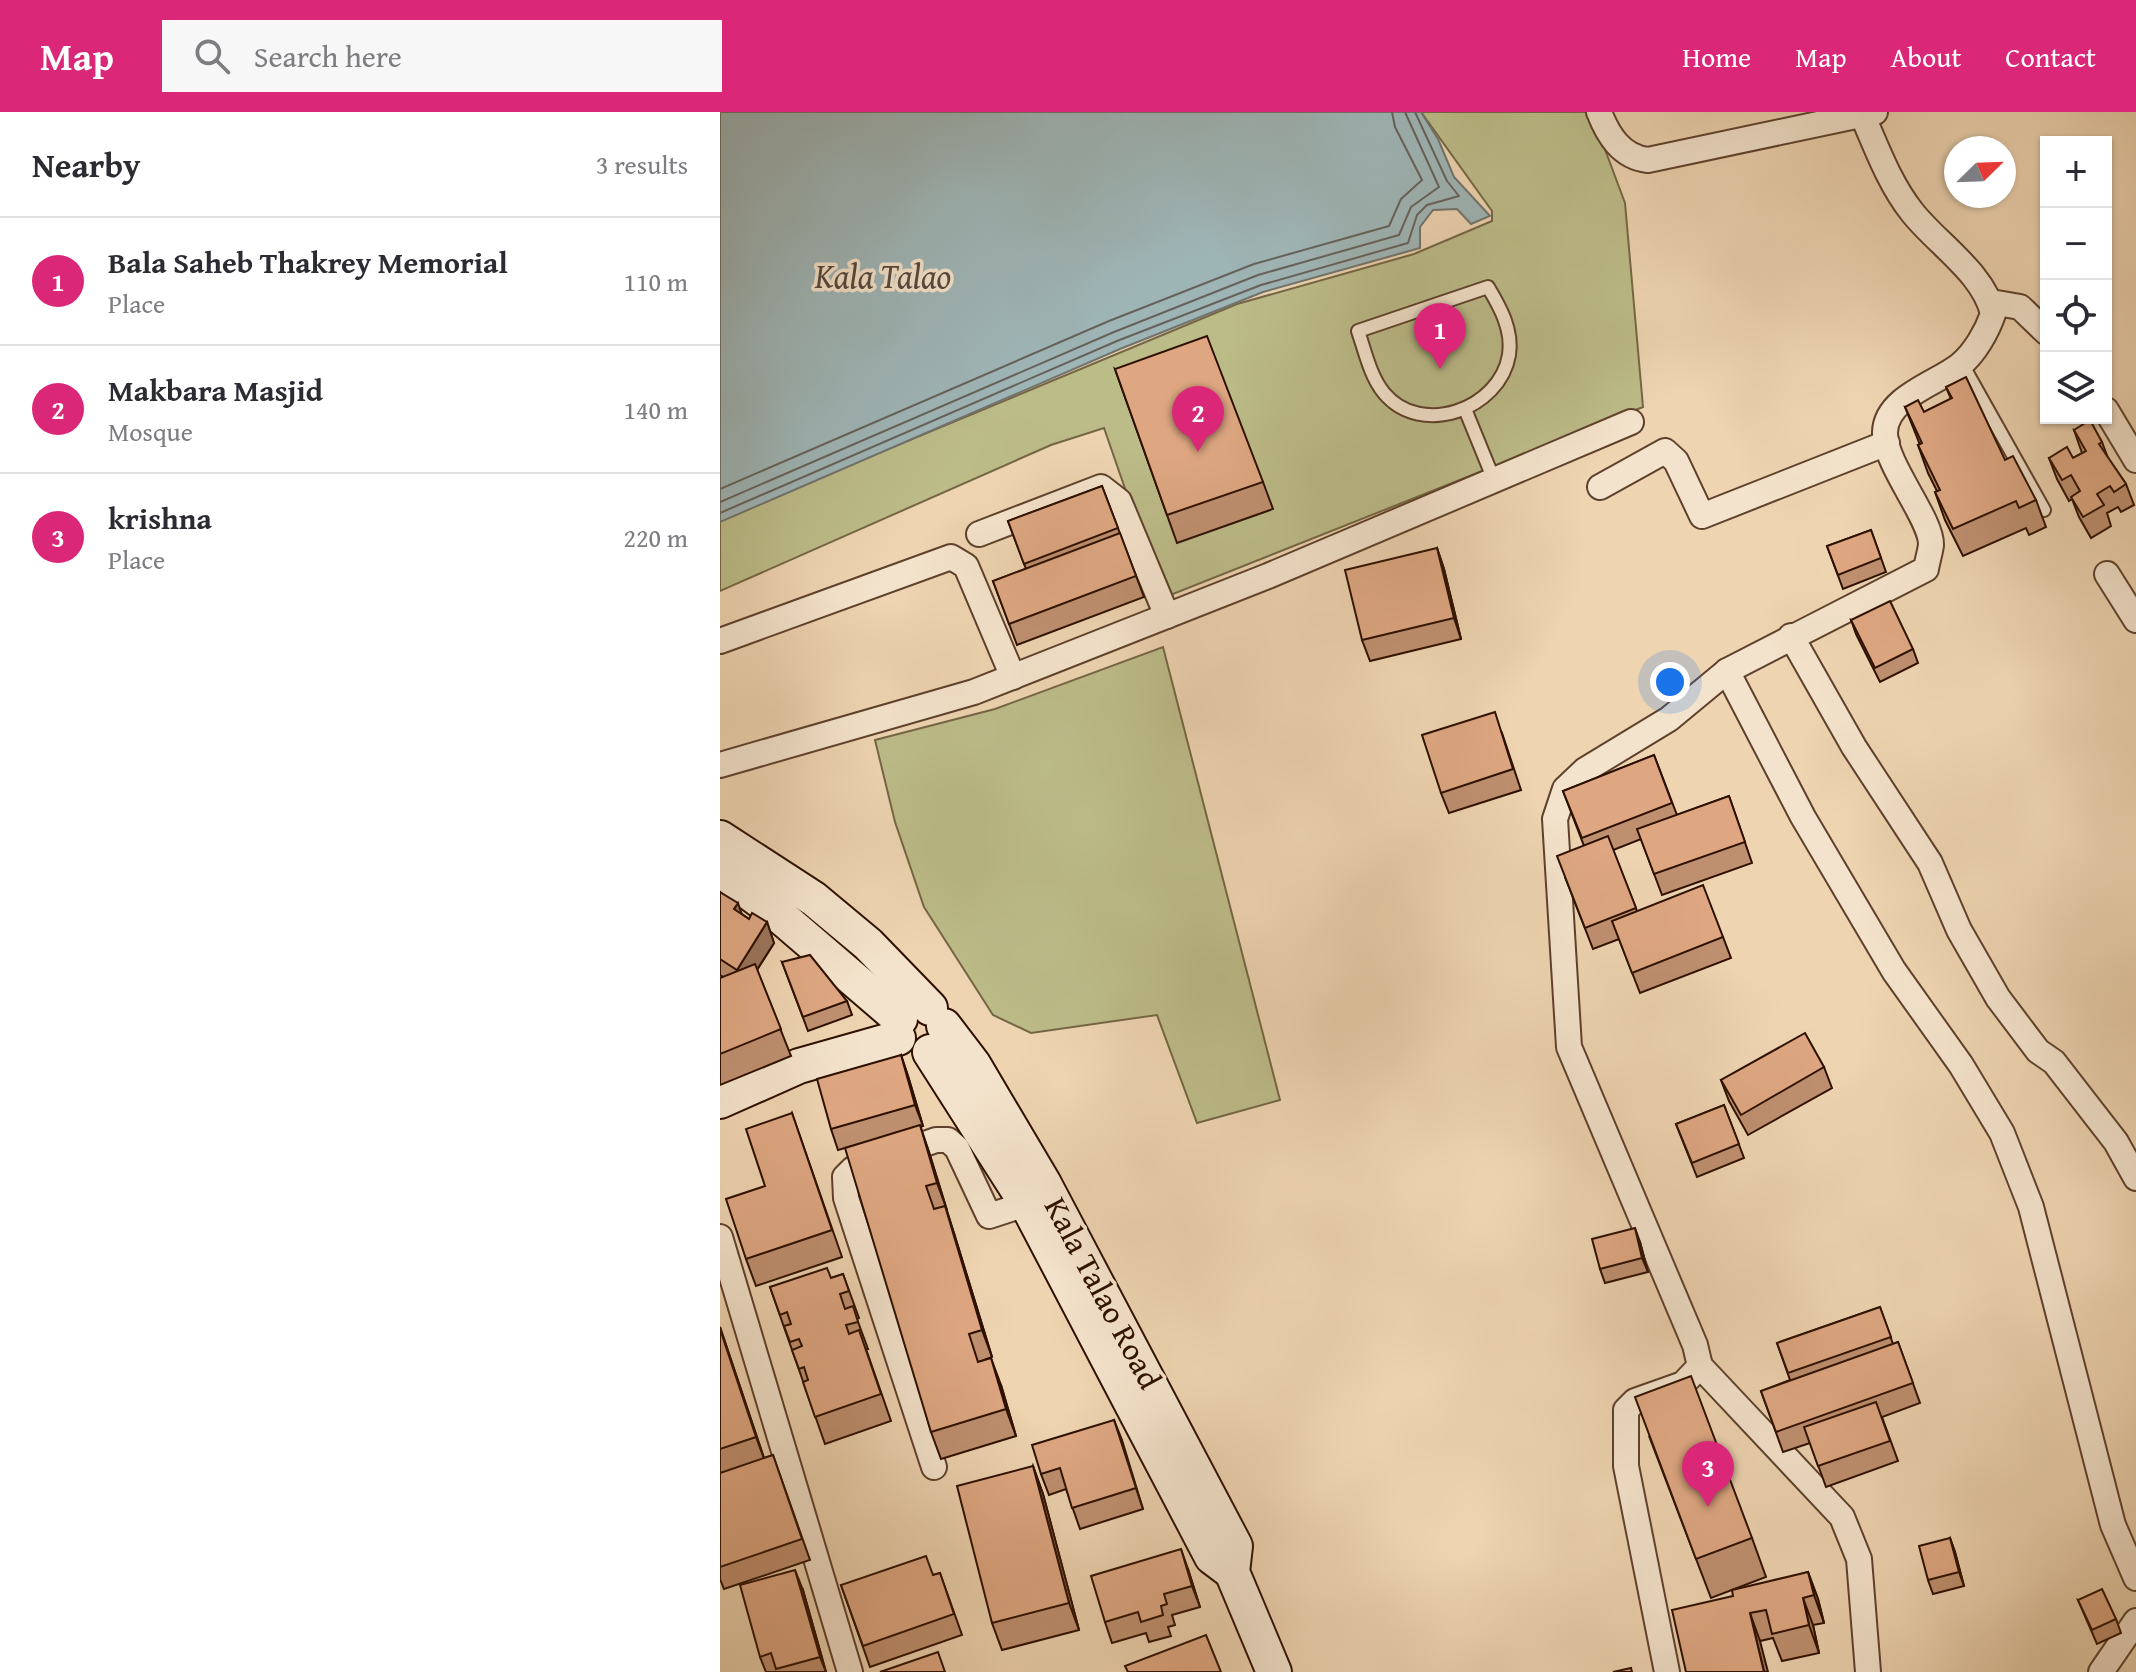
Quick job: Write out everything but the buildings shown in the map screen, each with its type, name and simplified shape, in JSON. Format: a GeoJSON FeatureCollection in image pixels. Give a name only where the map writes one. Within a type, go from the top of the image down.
{"type":"FeatureCollection","features":[{"type":"Feature","properties":{"kind":"street"},"geometry":{"type":"LineString","coordinates":[[1599,112],[1618,145],[1636,159],[1648,160],[1764,124],[1866,113],[1887,172],[1912,212],[1991,302],[1993,314],[1988,328],[1962,364],[1899,404],[1889,418],[1885,433],[1931,542],[1926,569],[1727,671],[1669,719],[1585,770],[1565,789],[1555,819],[1569,1047],[1689,1331],[1700,1366],[1842,1517],[1859,1559],[1868,1672]]}},
{"type":"Feature","properties":{"kind":"street"},"geometry":{"type":"LineString","coordinates":[[1991,302],[2020,307],[2040,326]]}},
{"type":"Feature","properties":{"kind":"street"},"geometry":{"type":"LineString","coordinates":[[2112,420],[2136,460]]}},
{"type":"Feature","properties":{"kind":"street"},"geometry":{"type":"LineString","coordinates":[[720,765],[974,692],[1167,616],[1631,422]]}},
{"type":"Feature","properties":{"kind":"street"},"geometry":{"type":"LineString","coordinates":[[1600,487],[1665,451],[1676,461],[1702,516],[1887,443]]}},
{"type":"Feature","properties":{"kind":"street"},"geometry":{"type":"LineString","coordinates":[[979,534],[1101,487],[1119,501],[1167,616]]}},
{"type":"Feature","properties":{"kind":"street"},"geometry":{"type":"LineString","coordinates":[[720,641],[951,557],[966,566],[1020,674]]}},
{"type":"Feature","properties":{"kind":"street"},"geometry":{"type":"LineString","coordinates":[[985,574],[1020,674]]}},
{"type":"Feature","properties":{"kind":"street"},"geometry":{"type":"LineString","coordinates":[[2107,574],[2136,620]]}},
{"type":"Feature","properties":{"kind":"street"},"geometry":{"type":"LineString","coordinates":[[1791,636],[1854,747],[1930,863],[1959,930],[1998,998],[2038,1051],[2054,1062],[2116,1142],[2136,1178]]}},
{"type":"Feature","properties":{"kind":"street"},"geometry":{"type":"LineString","coordinates":[[1727,671],[1803,817],[1894,971],[1961,1065],[2002,1133],[2031,1207],[2113,1525],[2136,1578]]}},
{"type":"Feature","properties":{"kind":"street","name":"Kala Talao Road"},"geometry":{"type":"LineString","coordinates":[[720,838],[814,899],[868,944],[920,1028]]}},
{"type":"Feature","properties":{"kind":"street","name":"Kala Talao Road"},"geometry":{"type":"LineString","coordinates":[[720,871],[773,910],[843,970],[973,1064],[1038,1200],[1235,1546],[1232,1572],[1274,1672]]}},
{"type":"Feature","properties":{"kind":"street"},"geometry":{"type":"LineString","coordinates":[[843,970],[868,944]]}},
{"type":"Feature","properties":{"kind":"street"},"geometry":{"type":"LineString","coordinates":[[720,1101],[799,1066],[920,1028]]}},
{"type":"Feature","properties":{"kind":"street"},"geometry":{"type":"LineString","coordinates":[[934,1467],[846,1198],[845,1177],[853,1169],[936,1140],[948,1140],[957,1148],[989,1216],[1038,1200]]}},
{"type":"Feature","properties":{"kind":"street"},"geometry":{"type":"LineString","coordinates":[[720,1237],[850,1672]]}},
{"type":"Feature","properties":{"kind":"street"},"geometry":{"type":"LineString","coordinates":[[1667,1672],[1626,1466],[1624,1425],[1626,1410],[1635,1401],[1683,1384],[1700,1366]]}},
{"type":"Feature","properties":{"kind":"street"},"geometry":{"type":"LineString","coordinates":[[2101,1672],[2136,1621]]}},
{"type":"Feature","properties":{"kind":"lane"},"geometry":{"type":"LineString","coordinates":[[1488,287],[1508,331],[1509,355],[1501,376],[1486,397],[1465,409],[1443,415],[1402,407],[1384,393],[1358,331],[1488,287]]}},
{"type":"Feature","properties":{"kind":"lane"},"geometry":{"type":"LineString","coordinates":[[1962,364],[2044,510]]}},
{"type":"Feature","properties":{"kind":"lane"},"geometry":{"type":"LineString","coordinates":[[1465,409],[1494,480]]}},
{"type":"Feature","properties":{"kind":"green space"},"geometry":{"type":"Polygon","coordinates":[[[1421,112],[1591,112],[1625,203],[1643,407],[1163,598],[1104,428],[1051,445],[720,591],[720,519],[1237,304],[1414,254],[1492,221],[1492,211],[1421,112]]]}},
{"type":"Feature","properties":{"kind":"green space"},"geometry":{"type":"Polygon","coordinates":[[[1163,647],[1280,1100],[1197,1123],[1157,1015],[1031,1033],[993,1015],[924,907],[895,822],[875,740],[995,709],[1163,647]]]}},
{"type":"Feature","properties":{"kind":"water","name":"Kala Talao"},"geometry":{"type":"Polygon","coordinates":[[[720,112],[1421,112],[1438,139],[1454,177],[1490,216],[1471,224],[1457,209],[1433,210],[1420,227],[1420,248],[1263,292],[1120,349],[720,522],[720,112]]]}},
{"type":"Feature","properties":{"kind":"place","name":"Bala Saheb Thakrey Memorial"},"geometry":{"type":"Point","coordinates":[1440,369]}},
{"type":"Feature","properties":{"kind":"place","name":"Makbara Masjid"},"geometry":{"type":"Point","coordinates":[1198,452]}},
{"type":"Feature","properties":{"kind":"place","name":"krishna"},"geometry":{"type":"Point","coordinates":[1708,1507]}}]}
